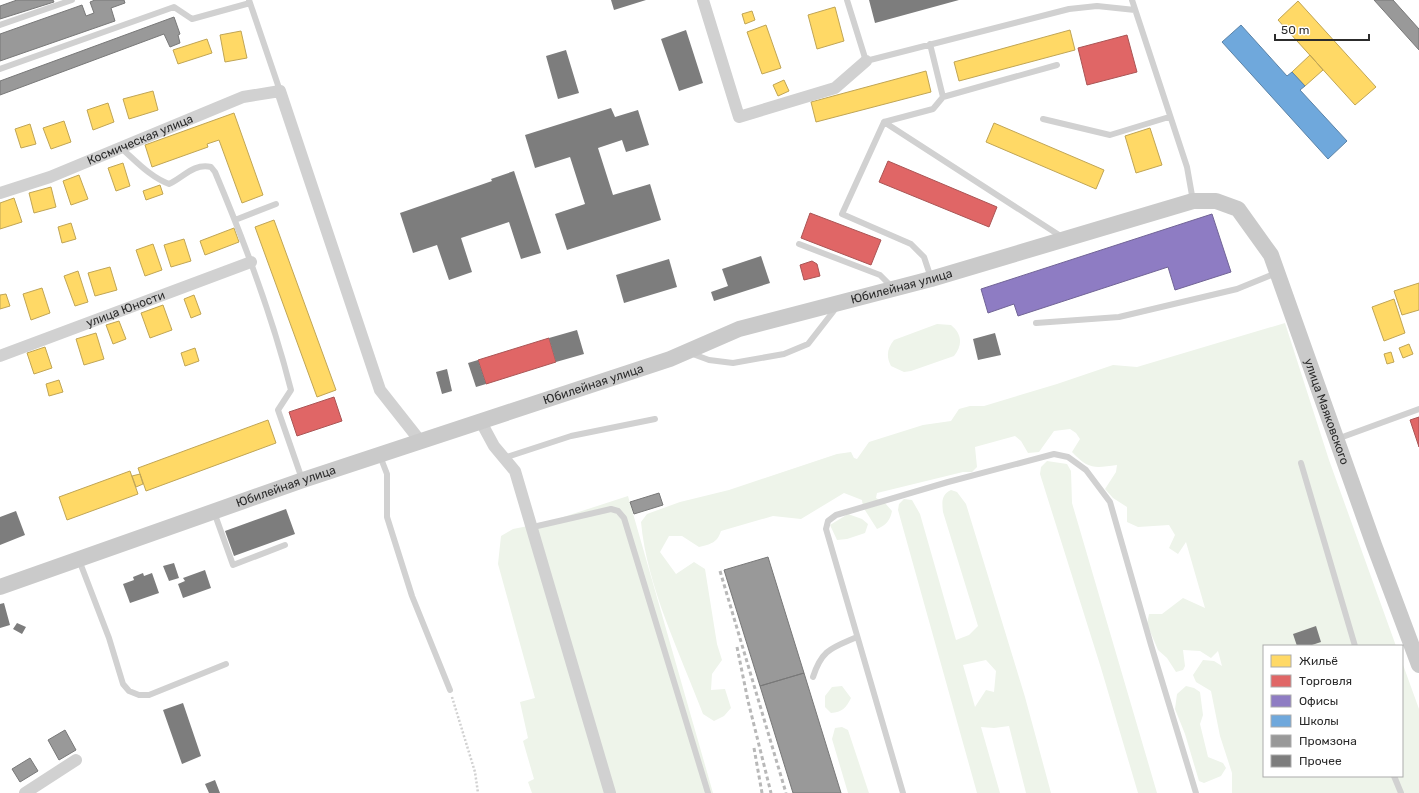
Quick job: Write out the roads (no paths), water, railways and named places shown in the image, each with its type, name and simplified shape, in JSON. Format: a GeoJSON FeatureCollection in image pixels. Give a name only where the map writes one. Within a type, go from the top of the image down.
{"type":"FeatureCollection","features":[{"type":"Feature","properties":{"kind":"street"},"geometry":{"type":"LineString","coordinates":[[703,0],[739,117],[835,88],[866,61]]}},
{"type":"Feature","properties":{"kind":"street"},"geometry":{"type":"LineString","coordinates":[[280,91],[380,390],[421,442]]}},
{"type":"Feature","properties":{"kind":"street","name":"Космическая улица"},"geometry":{"type":"LineString","coordinates":[[0,193],[50,177],[243,97],[280,91]]}},
{"type":"Feature","properties":{"kind":"street","name":"Юбилейная улица"},"geometry":{"type":"LineString","coordinates":[[0,587],[303,480],[380,456],[670,359],[738,329],[931,279],[1193,201]]}},
{"type":"Feature","properties":{"kind":"street","name":"улица Маяковского"},"geometry":{"type":"LineString","coordinates":[[1193,201],[1216,201],[1238,209],[1272,254],[1419,665]]}},
{"type":"Feature","properties":{"kind":"street","name":"улица Юности"},"geometry":{"type":"LineString","coordinates":[[0,356],[251,262]]}},
{"type":"Feature","properties":{"kind":"street"},"geometry":{"type":"LineString","coordinates":[[481,422],[494,446],[515,471],[533,527],[610,793]]}},
{"type":"Feature","properties":{"kind":"street"},"geometry":{"type":"LineString","coordinates":[[25,793],[76,760]]}},
{"type":"Feature","properties":{"kind":"lane"},"geometry":{"type":"LineString","coordinates":[[0,25],[72,0]]}},
{"type":"Feature","properties":{"kind":"lane"},"geometry":{"type":"LineString","coordinates":[[847,0],[866,61],[1070,9],[1097,6],[1134,10]]}},
{"type":"Feature","properties":{"kind":"lane"},"geometry":{"type":"LineString","coordinates":[[1132,0],[1169,117],[1187,167],[1193,201]]}},
{"type":"Feature","properties":{"kind":"lane"},"geometry":{"type":"LineString","coordinates":[[0,69],[174,7],[192,19],[249,2],[280,91]]}},
{"type":"Feature","properties":{"kind":"lane"},"geometry":{"type":"LineString","coordinates":[[930,44],[943,97]]}},
{"type":"Feature","properties":{"kind":"lane"},"geometry":{"type":"LineString","coordinates":[[884,122],[933,109],[943,97],[1057,65]]}},
{"type":"Feature","properties":{"kind":"lane"},"geometry":{"type":"LineString","coordinates":[[1043,119],[1110,135],[1169,117]]}},
{"type":"Feature","properties":{"kind":"lane"},"geometry":{"type":"LineString","coordinates":[[884,122],[1066,239]]}},
{"type":"Feature","properties":{"kind":"lane"},"geometry":{"type":"LineString","coordinates":[[884,122],[842,214],[911,244],[924,257],[931,279]]}},
{"type":"Feature","properties":{"kind":"lane"},"geometry":{"type":"LineString","coordinates":[[121,148],[145,170],[161,181],[169,184],[176,181],[188,171],[204,166],[211,167],[215,172],[251,262],[279,341],[291,390],[278,410],[303,480]]}},
{"type":"Feature","properties":{"kind":"lane"},"geometry":{"type":"LineString","coordinates":[[235,220],[276,204]]}},
{"type":"Feature","properties":{"kind":"lane"},"geometry":{"type":"LineString","coordinates":[[799,244],[880,275],[894,289]]}},
{"type":"Feature","properties":{"kind":"lane"},"geometry":{"type":"LineString","coordinates":[[1036,323],[1119,317],[1237,288],[1278,272]]}},
{"type":"Feature","properties":{"kind":"lane"},"geometry":{"type":"LineString","coordinates":[[687,352],[709,360],[733,363],[784,354],[808,344],[839,303]]}},
{"type":"Feature","properties":{"kind":"lane"},"geometry":{"type":"LineString","coordinates":[[1337,439],[1419,408]]}},
{"type":"Feature","properties":{"kind":"lane"},"geometry":{"type":"LineString","coordinates":[[504,458],[571,436],[655,419]]}},
{"type":"Feature","properties":{"kind":"lane"},"geometry":{"type":"LineString","coordinates":[[903,793],[826,530],[828,521],[836,515],[948,482],[1054,454],[1068,457],[1086,470],[1110,502],[1151,645],[1196,793]]}},
{"type":"Feature","properties":{"kind":"lane"},"geometry":{"type":"LineString","coordinates":[[380,456],[387,474],[387,517],[412,596],[450,690]]}},
{"type":"Feature","properties":{"kind":"lane"},"geometry":{"type":"LineString","coordinates":[[1301,463],[1355,645]]}},
{"type":"Feature","properties":{"kind":"lane"},"geometry":{"type":"LineString","coordinates":[[533,527],[611,508],[618,511],[624,518],[708,793]]}},
{"type":"Feature","properties":{"kind":"lane"},"geometry":{"type":"LineString","coordinates":[[214,512],[232,565],[285,545]]}},
{"type":"Feature","properties":{"kind":"lane"},"geometry":{"type":"LineString","coordinates":[[79,559],[109,638],[123,684],[129,691],[139,695],[149,695],[226,664]]}},
{"type":"Feature","properties":{"kind":"lane"},"geometry":{"type":"LineString","coordinates":[[813,677],[818,662],[829,650],[857,636]]}},
{"type":"Feature","properties":{"kind":"lane"},"geometry":{"type":"LineString","coordinates":[[1394,777],[1402,793]]}},
{"type":"Feature","properties":{"kind":"railway"},"geometry":{"type":"LineString","coordinates":[[720,571],[786,793]]}},
{"type":"Feature","properties":{"kind":"railway"},"geometry":{"type":"LineString","coordinates":[[737,647],[748,701],[771,793]]}},
{"type":"Feature","properties":{"kind":"railway"},"geometry":{"type":"LineString","coordinates":[[754,748],[762,793]]}}]}
